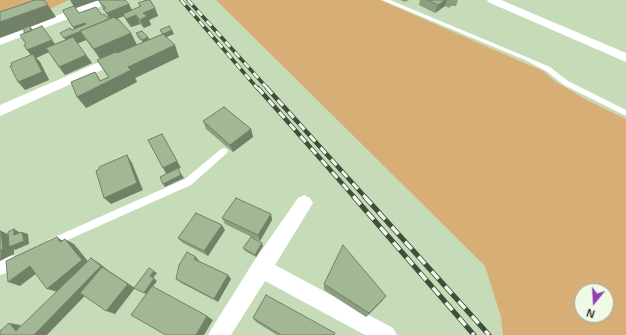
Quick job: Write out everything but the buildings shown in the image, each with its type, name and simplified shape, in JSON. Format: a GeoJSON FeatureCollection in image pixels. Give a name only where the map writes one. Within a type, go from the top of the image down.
{"type":"FeatureCollection","features":[{"type":"Feature","properties":{"kind":"street"},"geometry":{"type":"LineString","coordinates":[[0,41],[108,0]]}},
{"type":"Feature","properties":{"kind":"street"},"geometry":{"type":"LineString","coordinates":[[492,0],[626,58]]}},
{"type":"Feature","properties":{"kind":"street"},"geometry":{"type":"LineString","coordinates":[[0,111],[128,53]]}},
{"type":"Feature","properties":{"kind":"street"},"geometry":{"type":"LineString","coordinates":[[219,335],[304,203]]}},
{"type":"Feature","properties":{"kind":"street"},"geometry":{"type":"LineString","coordinates":[[261,268],[386,335]]}},
{"type":"Feature","properties":{"kind":"lane"},"geometry":{"type":"LineString","coordinates":[[385,0],[527,59],[548,69],[566,83],[626,113]]}},
{"type":"Feature","properties":{"kind":"lane"},"geometry":{"type":"LineString","coordinates":[[40,248],[188,182],[224,151]]}},
{"type":"Feature","properties":{"kind":"shaded area"},"geometry":{"type":"Polygon","coordinates":[[[0,0],[69,0],[0,28],[0,0]]]}},
{"type":"Feature","properties":{"kind":"shaded area"},"geometry":{"type":"Polygon","coordinates":[[[216,0],[380,0],[543,71],[556,82],[587,100],[626,119],[626,335],[503,335],[501,317],[485,266],[216,0]]]}},
{"type":"Feature","properties":{"kind":"railway"},"geometry":{"type":"LineString","coordinates":[[181,0],[258,89]]}},
{"type":"Feature","properties":{"kind":"railway"},"geometry":{"type":"LineString","coordinates":[[188,0],[268,89]]}},
{"type":"Feature","properties":{"kind":"railway"},"geometry":{"type":"LineString","coordinates":[[258,88],[355,198]]}},
{"type":"Feature","properties":{"kind":"railway"},"geometry":{"type":"LineString","coordinates":[[267,88],[366,198]]}},
{"type":"Feature","properties":{"kind":"railway"},"geometry":{"type":"LineString","coordinates":[[354,197],[474,335]]}},
{"type":"Feature","properties":{"kind":"railway"},"geometry":{"type":"LineString","coordinates":[[365,197],[489,335]]}}]}
